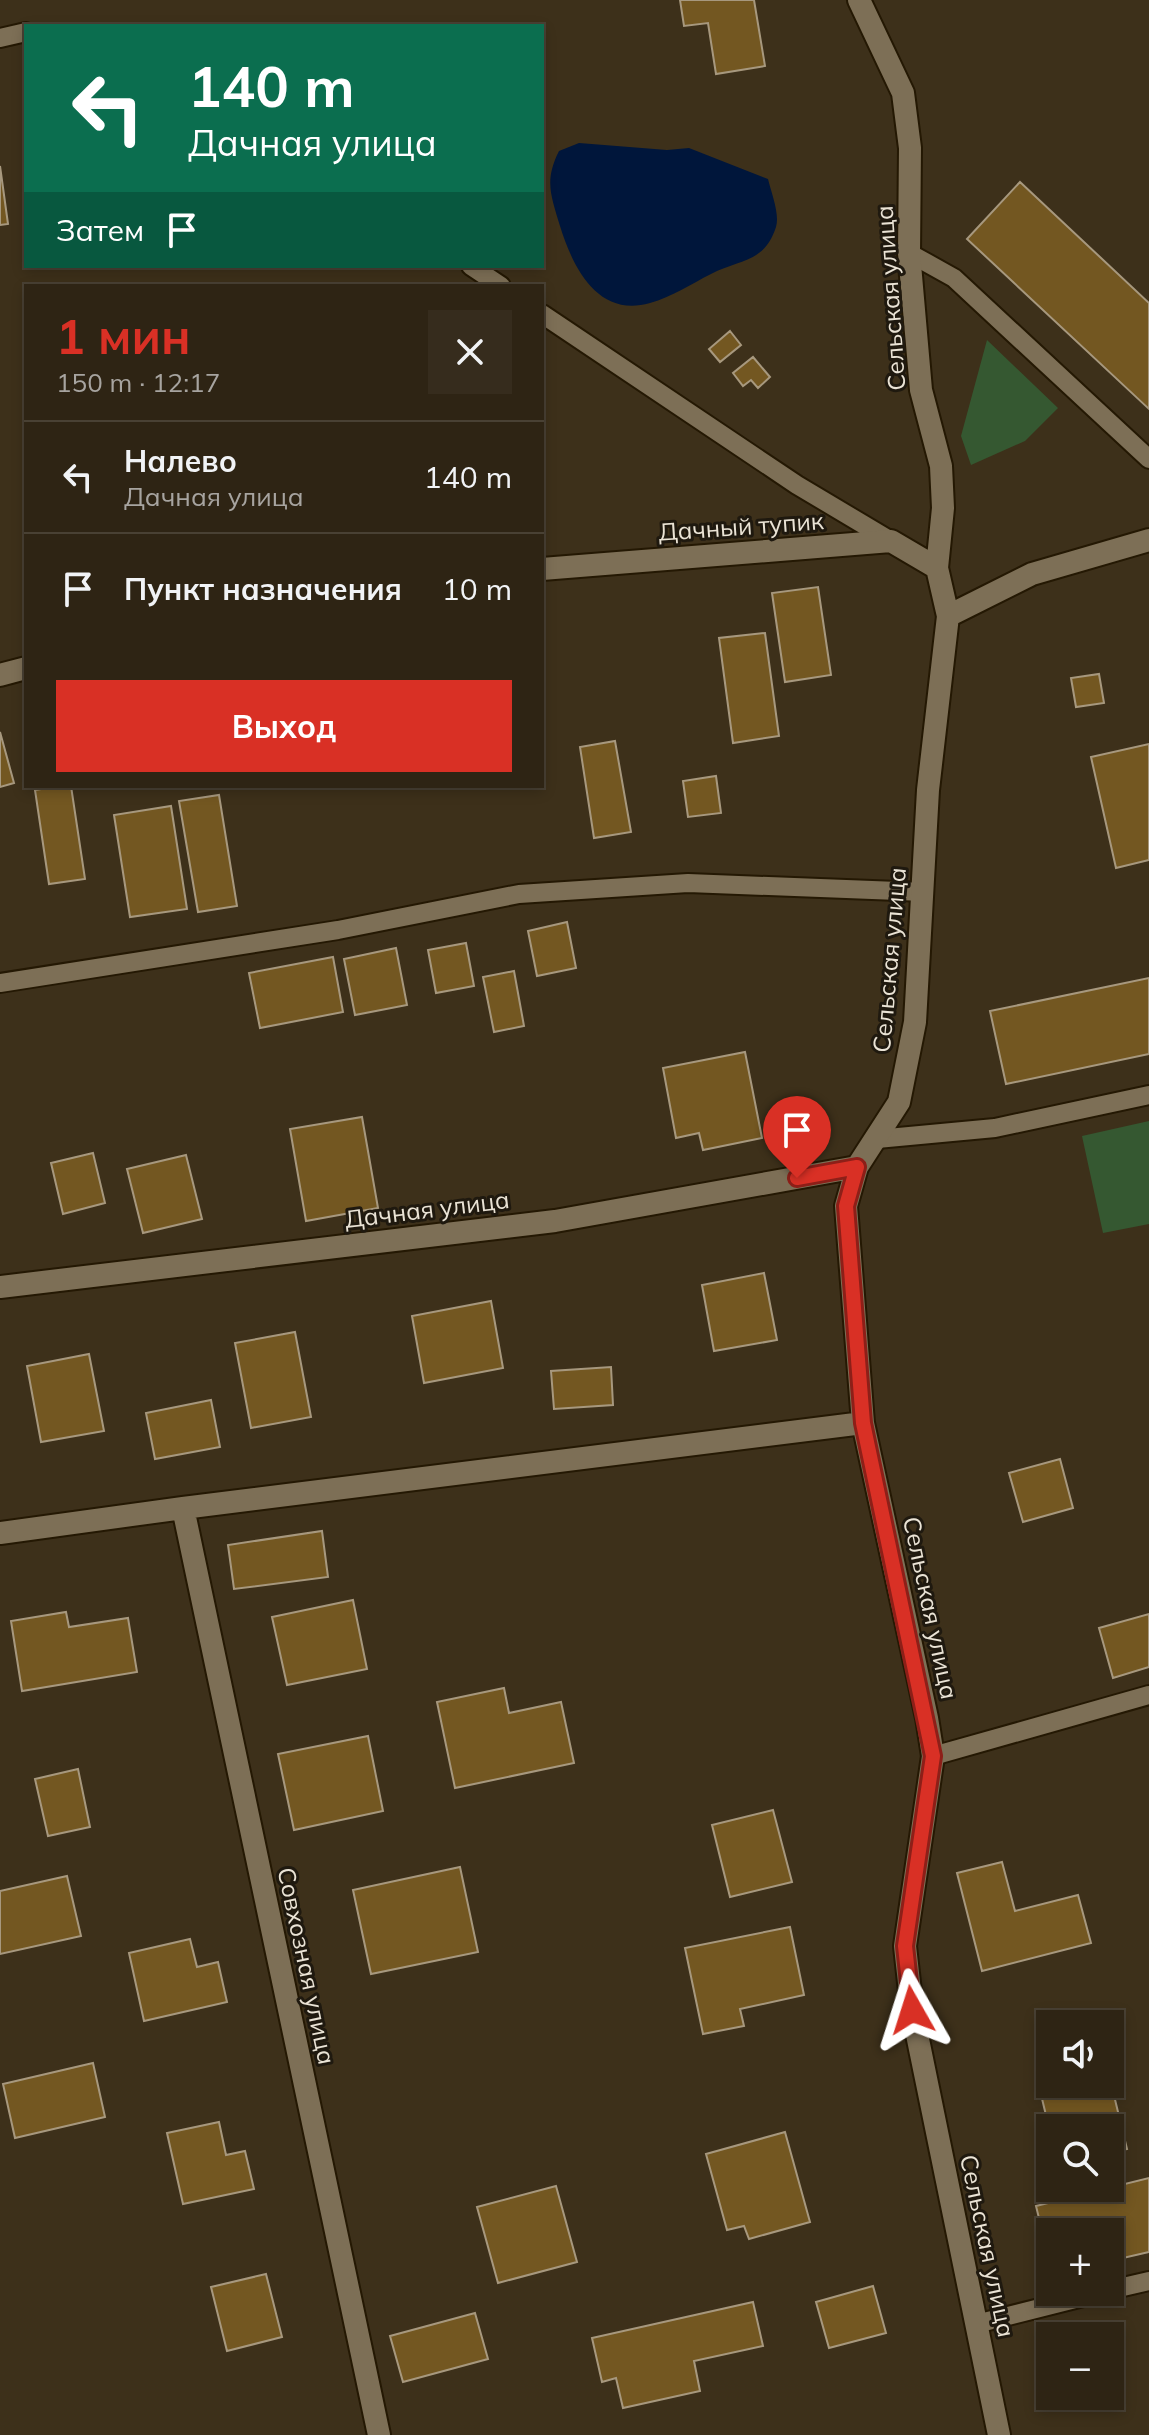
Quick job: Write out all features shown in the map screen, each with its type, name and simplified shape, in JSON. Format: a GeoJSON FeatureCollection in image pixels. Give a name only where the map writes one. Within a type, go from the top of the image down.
{"type":"FeatureCollection","features":[{"type":"Feature","properties":{"kind":"street","name":"Сельская улица"},"geometry":{"type":"LineString","coordinates":[[859,0],[903,93],[910,148],[909,253],[921,390],[941,466],[943,508],[937,568],[948,616],[928,790],[915,1022],[899,1102],[857,1167],[846,1206],[863,1423],[933,1756],[905,1946],[912,2010],[999,2435]]}},
{"type":"Feature","properties":{"kind":"street"},"geometry":{"type":"LineString","coordinates":[[948,616],[1032,574],[1149,540]]}},
{"type":"Feature","properties":{"kind":"street"},"geometry":{"type":"LineString","coordinates":[[891,541],[937,568]]}},
{"type":"Feature","properties":{"kind":"street","name":"Дачный тупик"},"geometry":{"type":"LineString","coordinates":[[544,569],[891,541]]}},
{"type":"Feature","properties":{"kind":"street"},"geometry":{"type":"LineString","coordinates":[[0,675],[24,669]]}},
{"type":"Feature","properties":{"kind":"street","name":"Дачная улица"},"geometry":{"type":"LineString","coordinates":[[0,1287],[555,1221],[857,1167]]}},
{"type":"Feature","properties":{"kind":"street"},"geometry":{"type":"LineString","coordinates":[[0,1533],[863,1423]]}},
{"type":"Feature","properties":{"kind":"street","name":"Совхозная улица"},"geometry":{"type":"LineString","coordinates":[[183,1508],[379,2435]]}},
{"type":"Feature","properties":{"kind":"lane"},"geometry":{"type":"LineString","coordinates":[[0,38],[24,32]]}},
{"type":"Feature","properties":{"kind":"lane"},"geometry":{"type":"LineString","coordinates":[[909,253],[954,278],[1149,459]]}},
{"type":"Feature","properties":{"kind":"lane"},"geometry":{"type":"LineString","coordinates":[[474,268],[498,284]]}},
{"type":"Feature","properties":{"kind":"lane"},"geometry":{"type":"LineString","coordinates":[[544,315],[797,485],[891,541]]}},
{"type":"Feature","properties":{"kind":"lane"},"geometry":{"type":"LineString","coordinates":[[0,983],[338,930],[519,894],[688,883],[924,892]]}},
{"type":"Feature","properties":{"kind":"lane"},"geometry":{"type":"LineString","coordinates":[[877,1139],[995,1128],[1149,1095]]}},
{"type":"Feature","properties":{"kind":"lane"},"geometry":{"type":"LineString","coordinates":[[933,1756],[1149,1695]]}},
{"type":"Feature","properties":{"kind":"lane"},"geometry":{"type":"LineString","coordinates":[[1124,2287],[1149,2281]]}},
{"type":"Feature","properties":{"kind":"lane"},"geometry":{"type":"LineString","coordinates":[[976,2324],[1047,2306]]}},
{"type":"Feature","properties":{"kind":"green space"},"geometry":{"type":"Polygon","coordinates":[[[987,340],[1058,408],[1025,441],[971,465],[961,436],[987,340]]]}},
{"type":"Feature","properties":{"kind":"green space"},"geometry":{"type":"Polygon","coordinates":[[[1149,1121],[1149,1224],[1103,1233],[1082,1136],[1149,1121]]]}},
{"type":"Feature","properties":{"kind":"water"},"geometry":{"type":"Polygon","coordinates":[[[579,143],[667,150],[689,148],[768,179],[777,216],[771,239],[750,259],[721,269],[650,303],[632,306],[602,296],[590,286],[572,258],[552,197],[550,180],[559,151],[579,143]]]}},
{"type":"Feature","properties":{"kind":"building"},"geometry":{"type":"Polygon","coordinates":[[[680,0],[754,0],[765,66],[716,74],[708,23],[684,26],[680,0]]]}},
{"type":"Feature","properties":{"kind":"building"},"geometry":{"type":"Polygon","coordinates":[[[0,166],[8,224],[0,225],[0,166]]]}},
{"type":"Feature","properties":{"kind":"building"},"geometry":{"type":"Polygon","coordinates":[[[1020,182],[1149,303],[1149,409],[967,239],[1020,182]]]}},
{"type":"Feature","properties":{"kind":"building"},"geometry":{"type":"Polygon","coordinates":[[[730,331],[741,345],[720,362],[709,349],[730,331]]]}},
{"type":"Feature","properties":{"kind":"building"},"geometry":{"type":"Polygon","coordinates":[[[753,357],[770,377],[758,388],[751,380],[743,386],[733,373],[753,357]]]}},
{"type":"Feature","properties":{"kind":"building"},"geometry":{"type":"Polygon","coordinates":[[[818,587],[831,675],[785,682],[772,593],[818,587]]]}},
{"type":"Feature","properties":{"kind":"building"},"geometry":{"type":"Polygon","coordinates":[[[765,633],[779,736],[733,743],[719,638],[765,633]]]}},
{"type":"Feature","properties":{"kind":"building"},"geometry":{"type":"Polygon","coordinates":[[[1099,674],[1104,703],[1076,707],[1071,678],[1099,674]]]}},
{"type":"Feature","properties":{"kind":"building"},"geometry":{"type":"Polygon","coordinates":[[[0,732],[14,783],[0,787],[0,732]]]}},
{"type":"Feature","properties":{"kind":"building"},"geometry":{"type":"Polygon","coordinates":[[[615,741],[631,832],[594,838],[580,747],[615,741]]]}},
{"type":"Feature","properties":{"kind":"building"},"geometry":{"type":"Polygon","coordinates":[[[1149,744],[1149,860],[1116,868],[1091,757],[1149,744]]]}},
{"type":"Feature","properties":{"kind":"building"},"geometry":{"type":"Polygon","coordinates":[[[716,776],[721,813],[688,817],[683,781],[716,776]]]}},
{"type":"Feature","properties":{"kind":"building"},"geometry":{"type":"Polygon","coordinates":[[[71,788],[85,879],[49,884],[35,790],[71,788]]]}},
{"type":"Feature","properties":{"kind":"building"},"geometry":{"type":"Polygon","coordinates":[[[219,795],[237,906],[198,912],[179,801],[219,795]]]}},
{"type":"Feature","properties":{"kind":"building"},"geometry":{"type":"Polygon","coordinates":[[[171,806],[187,909],[130,917],[114,815],[171,806]]]}},
{"type":"Feature","properties":{"kind":"building"},"geometry":{"type":"Polygon","coordinates":[[[567,922],[576,968],[537,976],[528,931],[567,922]]]}},
{"type":"Feature","properties":{"kind":"building"},"geometry":{"type":"Polygon","coordinates":[[[466,943],[474,986],[436,993],[428,950],[466,943]]]}},
{"type":"Feature","properties":{"kind":"building"},"geometry":{"type":"Polygon","coordinates":[[[396,948],[407,1005],[355,1015],[344,959],[396,948]]]}},
{"type":"Feature","properties":{"kind":"building"},"geometry":{"type":"Polygon","coordinates":[[[333,957],[343,1012],[260,1028],[249,973],[333,957]]]}},
{"type":"Feature","properties":{"kind":"building"},"geometry":{"type":"Polygon","coordinates":[[[514,971],[524,1026],[494,1032],[483,977],[514,971]]]}},
{"type":"Feature","properties":{"kind":"building"},"geometry":{"type":"Polygon","coordinates":[[[1149,978],[1149,1054],[1006,1084],[990,1011],[1149,978]]]}},
{"type":"Feature","properties":{"kind":"building"},"geometry":{"type":"Polygon","coordinates":[[[745,1052],[762,1138],[703,1150],[699,1133],[676,1138],[663,1068],[745,1052]]]}},
{"type":"Feature","properties":{"kind":"building"},"geometry":{"type":"Polygon","coordinates":[[[362,1117],[378,1208],[306,1221],[290,1129],[362,1117]]]}},
{"type":"Feature","properties":{"kind":"building"},"geometry":{"type":"Polygon","coordinates":[[[93,1153],[105,1203],[63,1214],[51,1163],[93,1153]]]}},
{"type":"Feature","properties":{"kind":"building"},"geometry":{"type":"Polygon","coordinates":[[[186,1155],[202,1219],[143,1233],[127,1169],[186,1155]]]}},
{"type":"Feature","properties":{"kind":"building"},"geometry":{"type":"Polygon","coordinates":[[[764,1273],[777,1340],[714,1351],[702,1285],[764,1273]]]}},
{"type":"Feature","properties":{"kind":"building"},"geometry":{"type":"Polygon","coordinates":[[[491,1301],[503,1368],[424,1383],[412,1316],[491,1301]]]}},
{"type":"Feature","properties":{"kind":"building"},"geometry":{"type":"Polygon","coordinates":[[[295,1332],[311,1417],[251,1428],[235,1343],[295,1332]]]}},
{"type":"Feature","properties":{"kind":"building"},"geometry":{"type":"Polygon","coordinates":[[[89,1354],[104,1431],[41,1442],[27,1366],[89,1354]]]}},
{"type":"Feature","properties":{"kind":"building"},"geometry":{"type":"Polygon","coordinates":[[[611,1367],[613,1405],[554,1409],[551,1371],[611,1367]]]}},
{"type":"Feature","properties":{"kind":"building"},"geometry":{"type":"Polygon","coordinates":[[[211,1400],[220,1447],[155,1459],[146,1413],[211,1400]]]}},
{"type":"Feature","properties":{"kind":"building"},"geometry":{"type":"Polygon","coordinates":[[[1060,1459],[1073,1508],[1023,1522],[1009,1473],[1060,1459]]]}},
{"type":"Feature","properties":{"kind":"building"},"geometry":{"type":"Polygon","coordinates":[[[322,1531],[328,1577],[234,1589],[228,1545],[322,1531]]]}},
{"type":"Feature","properties":{"kind":"building"},"geometry":{"type":"Polygon","coordinates":[[[353,1600],[367,1669],[287,1685],[272,1617],[353,1600]]]}},
{"type":"Feature","properties":{"kind":"building"},"geometry":{"type":"Polygon","coordinates":[[[66,1612],[69,1627],[128,1618],[137,1672],[22,1691],[11,1621],[66,1612]]]}},
{"type":"Feature","properties":{"kind":"building"},"geometry":{"type":"Polygon","coordinates":[[[1149,1614],[1149,1667],[1113,1678],[1099,1628],[1149,1614]]]}},
{"type":"Feature","properties":{"kind":"building"},"geometry":{"type":"Polygon","coordinates":[[[504,1688],[509,1713],[561,1702],[574,1763],[455,1788],[437,1702],[504,1688]]]}},
{"type":"Feature","properties":{"kind":"building"},"geometry":{"type":"Polygon","coordinates":[[[368,1736],[383,1811],[294,1830],[278,1754],[368,1736]]]}},
{"type":"Feature","properties":{"kind":"building"},"geometry":{"type":"Polygon","coordinates":[[[78,1769],[90,1827],[48,1836],[35,1779],[78,1769]]]}},
{"type":"Feature","properties":{"kind":"building"},"geometry":{"type":"Polygon","coordinates":[[[773,1810],[792,1882],[730,1897],[712,1825],[773,1810]]]}},
{"type":"Feature","properties":{"kind":"building"},"geometry":{"type":"Polygon","coordinates":[[[1002,1862],[1015,1911],[1078,1895],[1091,1943],[982,1971],[957,1873],[1002,1862]]]}},
{"type":"Feature","properties":{"kind":"building"},"geometry":{"type":"Polygon","coordinates":[[[460,1867],[478,1952],[371,1974],[353,1890],[460,1867]]]}},
{"type":"Feature","properties":{"kind":"building"},"geometry":{"type":"Polygon","coordinates":[[[67,1876],[81,1936],[0,1954],[0,1891],[67,1876]]]}},
{"type":"Feature","properties":{"kind":"building"},"geometry":{"type":"Polygon","coordinates":[[[790,1927],[804,1995],[740,2009],[744,2026],[703,2034],[685,1948],[790,1927]]]}},
{"type":"Feature","properties":{"kind":"building"},"geometry":{"type":"Polygon","coordinates":[[[190,1939],[197,1967],[218,1962],[227,2002],[144,2021],[129,1953],[190,1939]]]}},
{"type":"Feature","properties":{"kind":"building"},"geometry":{"type":"Polygon","coordinates":[[[93,2063],[105,2117],[15,2138],[3,2084],[93,2063]]]}},
{"type":"Feature","properties":{"kind":"building"},"geometry":{"type":"Polygon","coordinates":[[[1042,2098],[1115,2098],[1118,2114],[1046,2114],[1042,2098]]]}},
{"type":"Feature","properties":{"kind":"building"},"geometry":{"type":"Polygon","coordinates":[[[219,2122],[226,2155],[245,2151],[254,2189],[183,2204],[167,2133],[219,2122]]]}},
{"type":"Feature","properties":{"kind":"building"},"geometry":{"type":"Polygon","coordinates":[[[785,2132],[810,2222],[749,2239],[744,2226],[727,2230],[706,2154],[785,2132]]]}},
{"type":"Feature","properties":{"kind":"building"},"geometry":{"type":"Polygon","coordinates":[[[1149,2178],[1149,2252],[1124,2258],[1124,2218],[1039,2218],[1036,2206],[1052,2202],[1124,2202],[1124,2184],[1149,2178]]]}},
{"type":"Feature","properties":{"kind":"building"},"geometry":{"type":"Polygon","coordinates":[[[556,2186],[577,2262],[498,2283],[477,2207],[556,2186]]]}},
{"type":"Feature","properties":{"kind":"building"},"geometry":{"type":"Polygon","coordinates":[[[266,2274],[282,2337],[227,2351],[211,2287],[266,2274]]]}},
{"type":"Feature","properties":{"kind":"building"},"geometry":{"type":"Polygon","coordinates":[[[873,2286],[886,2333],[829,2348],[816,2302],[873,2286]]]}},
{"type":"Feature","properties":{"kind":"building"},"geometry":{"type":"Polygon","coordinates":[[[753,2302],[763,2346],[694,2361],[700,2391],[623,2408],[616,2378],[602,2382],[592,2338],[753,2302]]]}},
{"type":"Feature","properties":{"kind":"building"},"geometry":{"type":"Polygon","coordinates":[[[475,2313],[488,2359],[403,2382],[390,2336],[475,2313]]]}},
{"type":"Feature","properties":{"kind":"route"},"geometry":{"type":"LineString","coordinates":[[797,1178],[857,1167],[846,1206],[863,1423],[933,1756],[905,1946],[912,2010]]}}]}
